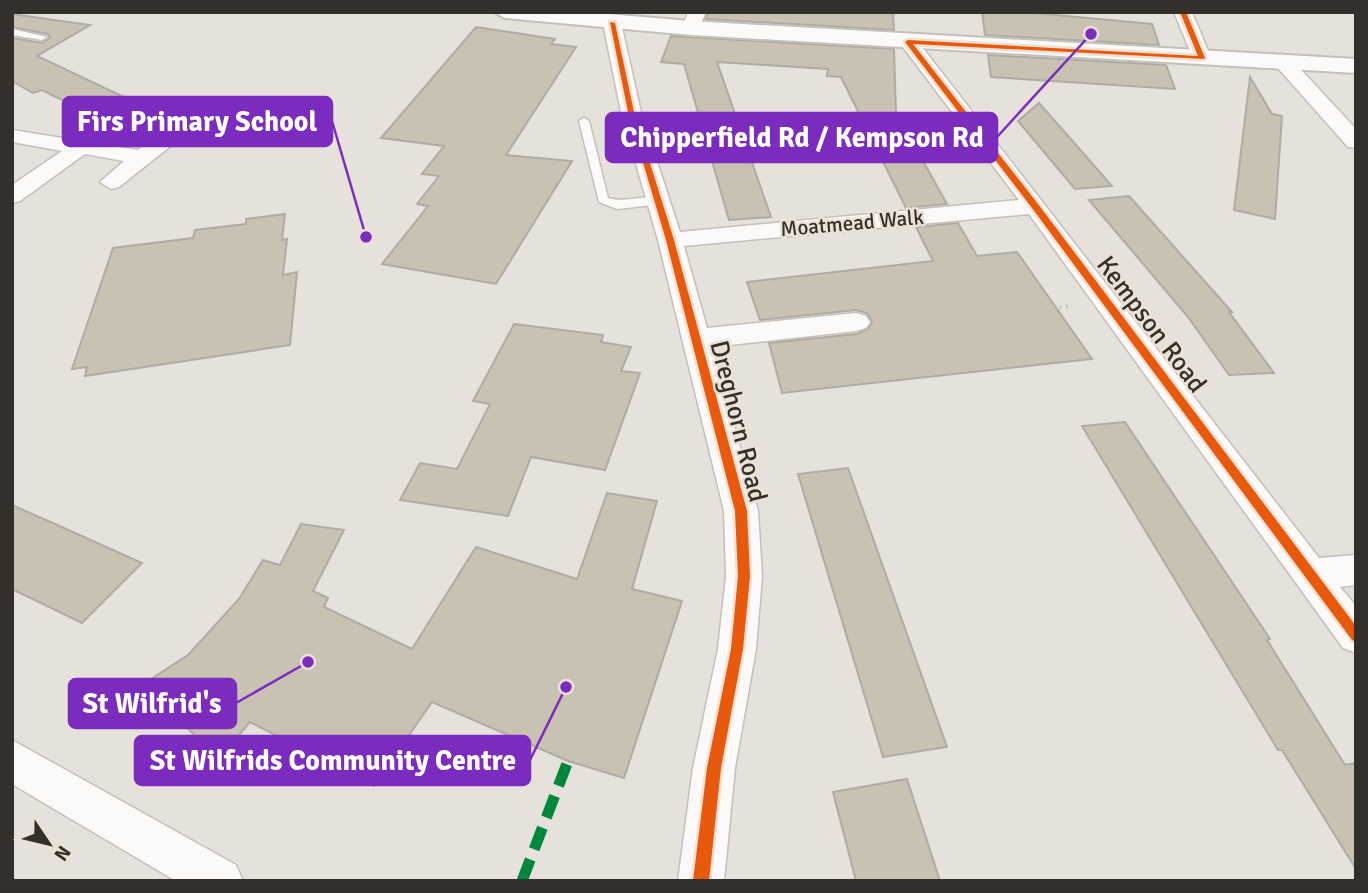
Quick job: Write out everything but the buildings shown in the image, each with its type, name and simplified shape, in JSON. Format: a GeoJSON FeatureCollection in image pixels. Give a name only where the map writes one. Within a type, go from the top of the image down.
{"type":"FeatureCollection","features":[{"type":"Feature","properties":{"kind":"street"},"geometry":{"type":"LineString","coordinates":[[505,12],[612,23],[694,20],[908,42],[1356,66]]}},
{"type":"Feature","properties":{"kind":"street"},"geometry":{"type":"LineString","coordinates":[[1183,12],[1202,58]]}},
{"type":"Feature","properties":{"kind":"street","name":"Dreghorn Road"},"geometry":{"type":"LineString","coordinates":[[612,23],[631,111],[670,240],[741,511],[744,576],[737,649],[714,768],[701,881]]}},
{"type":"Feature","properties":{"kind":"street","name":"Kempson Road"},"geometry":{"type":"LineString","coordinates":[[908,42],[1035,206],[1356,636]]}},
{"type":"Feature","properties":{"kind":"street"},"geometry":{"type":"LineString","coordinates":[[1284,63],[1356,142]]}},
{"type":"Feature","properties":{"kind":"street"},"geometry":{"type":"LineString","coordinates":[[111,182],[174,132]]}},
{"type":"Feature","properties":{"kind":"street"},"geometry":{"type":"LineString","coordinates":[[12,136],[141,157]]}},
{"type":"Feature","properties":{"kind":"street"},"geometry":{"type":"LineString","coordinates":[[12,196],[80,148]]}},
{"type":"Feature","properties":{"kind":"street","name":"Moatmead Walk"},"geometry":{"type":"LineString","coordinates":[[670,240],[1035,206]]}},
{"type":"Feature","properties":{"kind":"street"},"geometry":{"type":"LineString","coordinates":[[695,339],[856,322]]}},
{"type":"Feature","properties":{"kind":"street"},"geometry":{"type":"LineString","coordinates":[[1311,574],[1356,570]]}},
{"type":"Feature","properties":{"kind":"street"},"geometry":{"type":"LineString","coordinates":[[12,761],[220,881]]}},
{"type":"Feature","properties":{"kind":"lane"},"geometry":{"type":"LineString","coordinates":[[12,32],[42,37]]}},
{"type":"Feature","properties":{"kind":"lane"},"geometry":{"type":"LineString","coordinates":[[583,121],[603,200],[617,205],[658,201]]}},
{"type":"Feature","properties":{"kind":"path"},"geometry":{"type":"LineString","coordinates":[[856,322],[869,328],[1107,303]]}},
{"type":"Feature","properties":{"kind":"marked path"},"geometry":{"type":"LineString","coordinates":[[522,881],[568,761]]}},
{"type":"Feature","properties":{"kind":"cycle path"},"geometry":{"type":"LineString","coordinates":[[908,42],[1202,58],[1183,12]]}},
{"type":"Feature","properties":{"kind":"cycle path"},"geometry":{"type":"LineString","coordinates":[[612,23],[631,112],[670,240],[741,511],[744,576],[737,649],[714,768],[701,881]]}},
{"type":"Feature","properties":{"kind":"cycle path"},"geometry":{"type":"LineString","coordinates":[[908,42],[1035,206],[1356,636]]}},
{"type":"Feature","properties":{"kind":"place","name":"Chipperfield Rd / Kempson Rd"},"geometry":{"type":"Point","coordinates":[1091,34]}},
{"type":"Feature","properties":{"kind":"place","name":"Firs Primary School"},"geometry":{"type":"Point","coordinates":[366,237]}},
{"type":"Feature","properties":{"kind":"place","name":"St Wilfrid's"},"geometry":{"type":"Point","coordinates":[308,662]}},
{"type":"Feature","properties":{"kind":"place","name":"St Wilfrids Community Centre"},"geometry":{"type":"Point","coordinates":[566,687]}}]}
